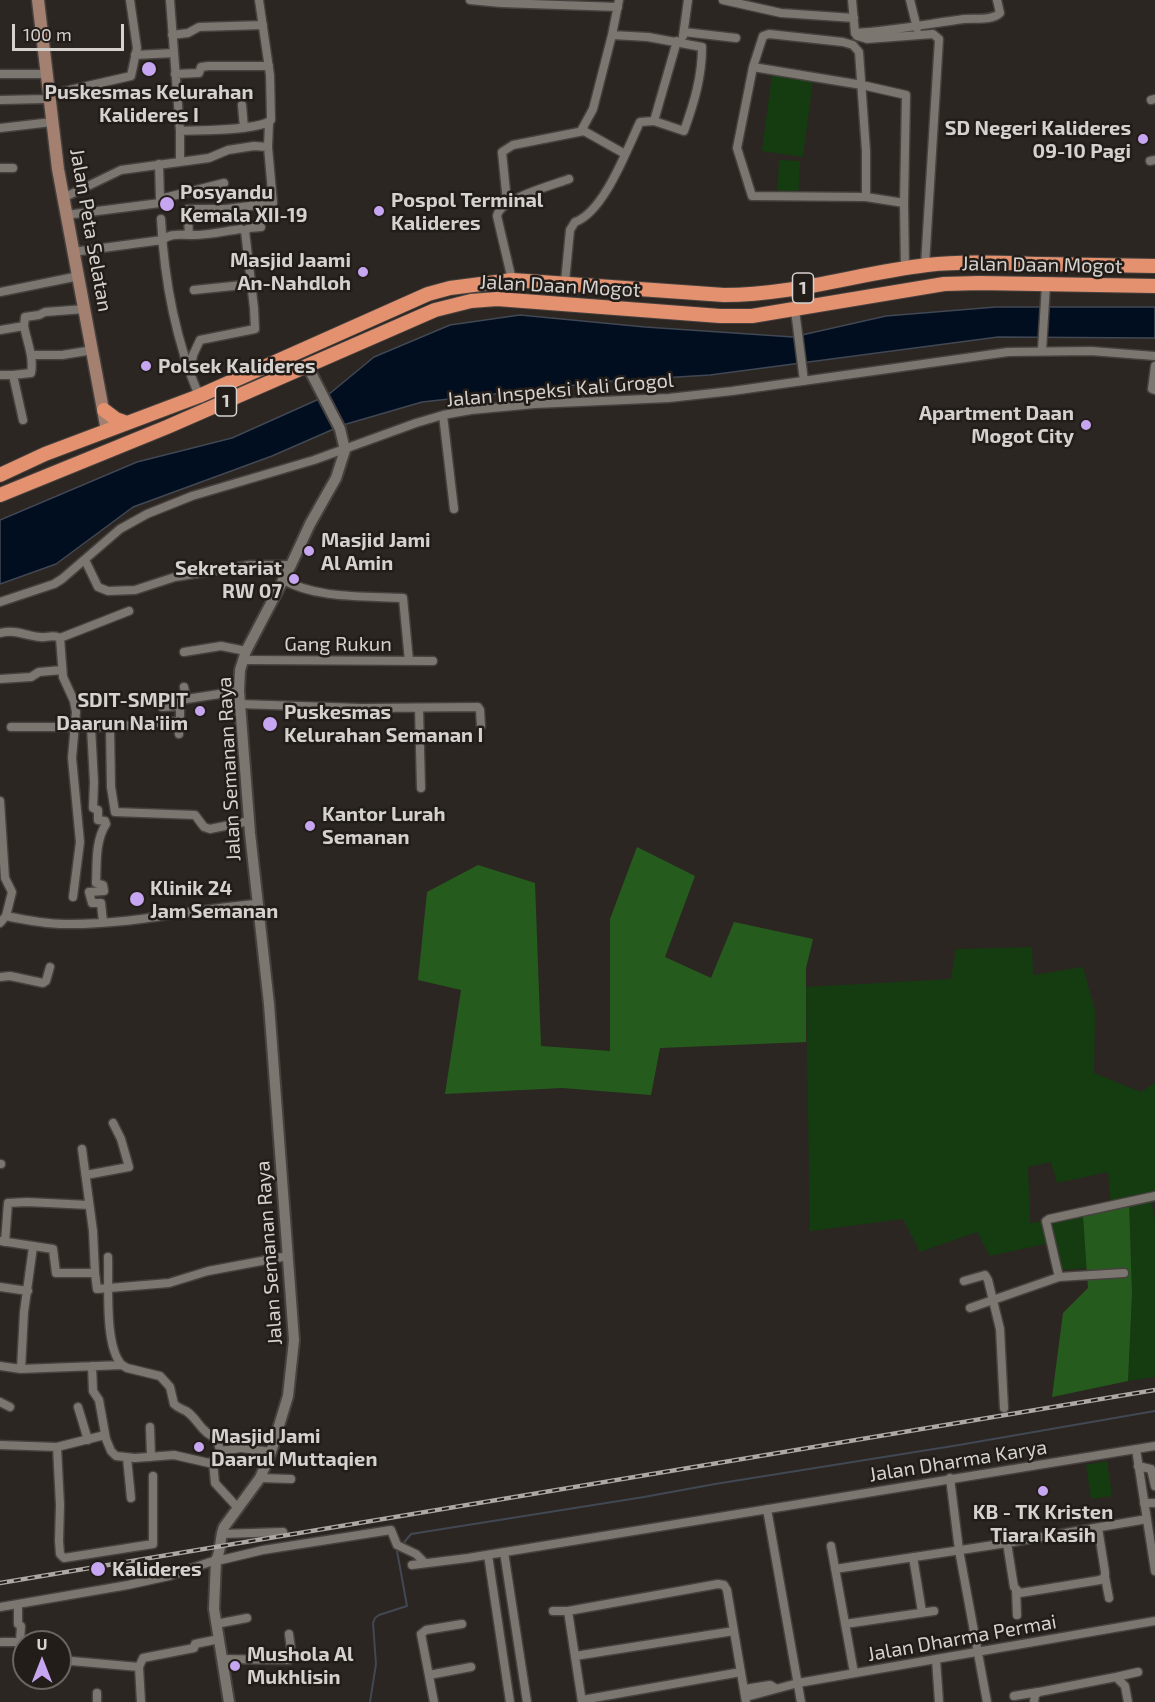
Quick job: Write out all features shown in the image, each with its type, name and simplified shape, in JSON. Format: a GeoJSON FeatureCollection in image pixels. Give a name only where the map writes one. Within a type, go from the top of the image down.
{"type":"FeatureCollection","features":[{"type":"Feature","properties":{"kind":"highway","name":"Jalan Daan Mogot"},"geometry":{"type":"LineString","coordinates":[[0,475],[45,454],[49,445],[58,439],[105,421],[127,423],[199,396],[446,290],[512,280],[724,295],[754,295],[905,268],[975,262],[1153,266]]}},
{"type":"Feature","properties":{"kind":"highway"},"geometry":{"type":"LineString","coordinates":[[1153,266],[1153,286]]}},
{"type":"Feature","properties":{"kind":"highway","name":"Jalan Daan Mogot"},"geometry":{"type":"LineString","coordinates":[[0,495],[167,427],[435,310],[471,301],[523,300],[753,316],[795,312],[898,290],[944,284],[1046,289],[1153,286]]}},
{"type":"Feature","properties":{"kind":"highway"},"geometry":{"type":"LineString","coordinates":[[435,310],[446,290],[471,301]]}},
{"type":"Feature","properties":{"kind":"highway"},"geometry":{"type":"LineString","coordinates":[[15,488],[21,481],[99,443],[105,421],[116,419],[127,423]]}},
{"type":"Feature","properties":{"kind":"main road","name":"Jalan Peta Selatan"},"geometry":{"type":"LineString","coordinates":[[38,0],[63,198],[105,421]]}},
{"type":"Feature","properties":{"kind":"street"},"geometry":{"type":"LineString","coordinates":[[0,100],[45,99],[52,94],[131,76],[136,48],[130,0]]}},
{"type":"Feature","properties":{"kind":"street"},"geometry":{"type":"LineString","coordinates":[[170,0],[180,131],[180,162]]}},
{"type":"Feature","properties":{"kind":"street"},"geometry":{"type":"LineString","coordinates":[[189,235],[187,209],[273,203],[268,147],[269,123],[273,116],[269,66],[259,0]]}},
{"type":"Feature","properties":{"kind":"street"},"geometry":{"type":"LineString","coordinates":[[470,0],[501,3],[618,3],[593,109],[581,132]]}},
{"type":"Feature","properties":{"kind":"street"},"geometry":{"type":"LineString","coordinates":[[654,122],[679,41],[684,32],[688,0]]}},
{"type":"Feature","properties":{"kind":"street"},"geometry":{"type":"LineString","coordinates":[[723,0],[781,13],[854,18]]}},
{"type":"Feature","properties":{"kind":"street"},"geometry":{"type":"LineString","coordinates":[[852,0],[857,36],[867,39],[933,34],[939,39],[925,266]]}},
{"type":"Feature","properties":{"kind":"street"},"geometry":{"type":"LineString","coordinates":[[910,0],[917,27]]}},
{"type":"Feature","properties":{"kind":"street"},"geometry":{"type":"LineString","coordinates":[[855,33],[998,16],[1000,13],[998,0]]}},
{"type":"Feature","properties":{"kind":"street"},"geometry":{"type":"LineString","coordinates":[[172,35],[188,33],[199,27],[263,24]]}},
{"type":"Feature","properties":{"kind":"street"},"geometry":{"type":"LineString","coordinates":[[684,32],[736,38]]}},
{"type":"Feature","properties":{"kind":"street"},"geometry":{"type":"LineString","coordinates":[[866,197],[859,52],[853,45],[843,42],[766,34],[763,36],[753,68],[737,148],[752,196],[866,197],[904,202]]}},
{"type":"Feature","properties":{"kind":"street"},"geometry":{"type":"LineString","coordinates":[[565,282],[570,230],[575,222],[583,220],[606,194],[640,122],[654,122],[684,131],[698,92],[702,46],[679,41],[612,35]]}},
{"type":"Feature","properties":{"kind":"street"},"geometry":{"type":"LineString","coordinates":[[135,55],[174,53]]}},
{"type":"Feature","properties":{"kind":"street"},"geometry":{"type":"LineString","coordinates":[[175,74],[199,73],[201,67],[209,66],[269,66]]}},
{"type":"Feature","properties":{"kind":"street"},"geometry":{"type":"LineString","coordinates":[[753,68],[862,85],[904,94],[907,97],[905,268]]}},
{"type":"Feature","properties":{"kind":"street"},"geometry":{"type":"LineString","coordinates":[[0,74],[47,74]]}},
{"type":"Feature","properties":{"kind":"street"},"geometry":{"type":"LineString","coordinates":[[242,105],[244,128]]}},
{"type":"Feature","properties":{"kind":"street"},"geometry":{"type":"LineString","coordinates":[[0,128],[52,122]]}},
{"type":"Feature","properties":{"kind":"street"},"geometry":{"type":"LineString","coordinates":[[180,131],[244,128],[269,123]]}},
{"type":"Feature","properties":{"kind":"street"},"geometry":{"type":"LineString","coordinates":[[507,202],[502,152],[513,146],[581,132],[625,154]]}},
{"type":"Feature","properties":{"kind":"street"},"geometry":{"type":"LineString","coordinates":[[63,198],[121,170],[209,158],[228,150],[245,147],[268,147]]}},
{"type":"Feature","properties":{"kind":"street"},"geometry":{"type":"LineString","coordinates":[[66,215],[160,203],[159,164]]}},
{"type":"Feature","properties":{"kind":"street"},"geometry":{"type":"LineString","coordinates":[[0,168],[13,168]]}},
{"type":"Feature","properties":{"kind":"street"},"geometry":{"type":"LineString","coordinates":[[512,280],[497,216],[498,210],[507,202],[569,179]]}},
{"type":"Feature","properties":{"kind":"street"},"geometry":{"type":"LineString","coordinates":[[160,199],[224,183]]}},
{"type":"Feature","properties":{"kind":"street"},"geometry":{"type":"LineString","coordinates":[[161,219],[162,240],[182,352],[199,396]]}},
{"type":"Feature","properties":{"kind":"street"},"geometry":{"type":"LineString","coordinates":[[73,252],[162,240],[176,234],[189,235],[241,229],[245,231],[249,228],[261,227]]}},
{"type":"Feature","properties":{"kind":"street"},"geometry":{"type":"LineString","coordinates":[[190,373],[193,355],[200,340],[255,329],[245,231]]}},
{"type":"Feature","properties":{"kind":"street"},"geometry":{"type":"LineString","coordinates":[[0,292],[79,276]]}},
{"type":"Feature","properties":{"kind":"street"},"geometry":{"type":"LineString","coordinates":[[194,290],[252,284]]}},
{"type":"Feature","properties":{"kind":"street"},"geometry":{"type":"LineString","coordinates":[[1042,348],[1046,289]]}},
{"type":"Feature","properties":{"kind":"street"},"geometry":{"type":"LineString","coordinates":[[0,375],[32,373],[32,355],[24,326],[25,317],[45,312],[85,309]]}},
{"type":"Feature","properties":{"kind":"street"},"geometry":{"type":"LineString","coordinates":[[795,312],[804,379]]}},
{"type":"Feature","properties":{"kind":"street"},"geometry":{"type":"LineString","coordinates":[[0,330],[24,326]]}},
{"type":"Feature","properties":{"kind":"street","name":"Jalan Inspeksi Kali Grogol"},"geometry":{"type":"LineString","coordinates":[[0,602],[54,584],[120,529],[147,514],[192,496],[345,450],[443,415],[535,404],[669,398],[1042,348],[1155,356]]}},
{"type":"Feature","properties":{"kind":"street"},"geometry":{"type":"LineString","coordinates":[[32,355],[93,350]]}},
{"type":"Feature","properties":{"kind":"street"},"geometry":{"type":"LineString","coordinates":[[307,365],[340,429],[345,450]]}},
{"type":"Feature","properties":{"kind":"street"},"geometry":{"type":"LineString","coordinates":[[1155,366],[1152,389],[1155,390]]}},
{"type":"Feature","properties":{"kind":"street"},"geometry":{"type":"LineString","coordinates":[[14,375],[23,420]]}},
{"type":"Feature","properties":{"kind":"street"},"geometry":{"type":"LineString","coordinates":[[443,415],[454,508]]}},
{"type":"Feature","properties":{"kind":"street","name":"Jalan Semanan Raya"},"geometry":{"type":"LineString","coordinates":[[230,1702],[216,1624],[214,1583],[221,1534],[260,1478],[271,1452],[288,1396],[293,1350],[271,1028],[257,904],[238,691],[244,655],[310,524],[336,478],[345,450]]}},
{"type":"Feature","properties":{"kind":"street"},"geometry":{"type":"LineString","coordinates":[[85,560],[98,587],[108,591],[135,590],[175,578],[250,565],[291,565]]}},
{"type":"Feature","properties":{"kind":"street"},"geometry":{"type":"LineString","coordinates":[[282,579],[308,591],[351,596],[403,598],[409,661]]}},
{"type":"Feature","properties":{"kind":"street"},"geometry":{"type":"LineString","coordinates":[[60,638],[129,611]]}},
{"type":"Feature","properties":{"kind":"street"},"geometry":{"type":"LineString","coordinates":[[0,633],[20,632],[40,637],[55,635],[60,638]]}},
{"type":"Feature","properties":{"kind":"street"},"geometry":{"type":"LineString","coordinates":[[60,638],[63,677],[74,701],[72,758],[80,842],[73,897]]}},
{"type":"Feature","properties":{"kind":"street","name":"Gang Rukun"},"geometry":{"type":"LineString","coordinates":[[184,652],[221,646],[244,655],[433,661]]}},
{"type":"Feature","properties":{"kind":"street"},"geometry":{"type":"LineString","coordinates":[[0,679],[31,677],[39,672],[62,670]]}},
{"type":"Feature","properties":{"kind":"street"},"geometry":{"type":"LineString","coordinates":[[184,687],[186,698]]}},
{"type":"Feature","properties":{"kind":"street"},"geometry":{"type":"LineString","coordinates":[[179,734],[180,700],[238,691]]}},
{"type":"Feature","properties":{"kind":"street"},"geometry":{"type":"LineString","coordinates":[[239,704],[478,707],[481,726]]}},
{"type":"Feature","properties":{"kind":"street"},"geometry":{"type":"LineString","coordinates":[[162,707],[179,706]]}},
{"type":"Feature","properties":{"kind":"street"},"geometry":{"type":"LineString","coordinates":[[419,708],[421,788]]}},
{"type":"Feature","properties":{"kind":"street"},"geometry":{"type":"LineString","coordinates":[[11,727],[110,727],[178,721]]}},
{"type":"Feature","properties":{"kind":"street"},"geometry":{"type":"LineString","coordinates":[[91,727],[93,808],[98,810],[98,820],[105,821],[106,824],[99,834],[96,883],[104,885],[104,891],[89,892],[92,903],[101,903],[103,922]]}},
{"type":"Feature","properties":{"kind":"street"},"geometry":{"type":"LineString","coordinates":[[110,727],[111,787],[116,812],[195,815],[204,827],[210,829],[249,821]]}},
{"type":"Feature","properties":{"kind":"street"},"geometry":{"type":"LineString","coordinates":[[0,801],[3,878],[12,892],[3,920],[64,924],[103,922],[159,918],[226,906],[257,904]]}},
{"type":"Feature","properties":{"kind":"street"},"geometry":{"type":"LineString","coordinates":[[0,977],[10,976],[43,983],[46,981],[50,967]]}},
{"type":"Feature","properties":{"kind":"street"},"geometry":{"type":"LineString","coordinates":[[86,1175],[129,1167],[121,1139],[113,1123]]}},
{"type":"Feature","properties":{"kind":"street"},"geometry":{"type":"LineString","coordinates":[[82,1149],[94,1242],[96,1289],[169,1283],[208,1271],[288,1256]]}},
{"type":"Feature","properties":{"kind":"street"},"geometry":{"type":"LineString","coordinates":[[1059,1277],[1046,1220],[1155,1196]]}},
{"type":"Feature","properties":{"kind":"street"},"geometry":{"type":"LineString","coordinates":[[89,1205],[4,1203],[2,1242],[54,1250],[55,1273],[95,1273]]}},
{"type":"Feature","properties":{"kind":"street"},"geometry":{"type":"LineString","coordinates":[[21,1368],[22,1335],[33,1247]]}},
{"type":"Feature","properties":{"kind":"street"},"geometry":{"type":"LineString","coordinates":[[108,1257],[111,1343],[116,1359],[127,1368],[155,1374],[164,1379],[170,1387],[174,1404],[196,1419],[202,1429],[212,1435],[218,1442],[220,1451]]}},
{"type":"Feature","properties":{"kind":"street"},"geometry":{"type":"LineString","coordinates":[[970,1308],[1059,1277],[1124,1273]]}},
{"type":"Feature","properties":{"kind":"street"},"geometry":{"type":"LineString","coordinates":[[964,1281],[985,1275],[994,1300],[1000,1329],[1004,1408]]}},
{"type":"Feature","properties":{"kind":"street"},"geometry":{"type":"LineString","coordinates":[[0,1287],[28,1291]]}},
{"type":"Feature","properties":{"kind":"street"},"geometry":{"type":"LineString","coordinates":[[0,1366],[21,1368],[122,1365]]}},
{"type":"Feature","properties":{"kind":"street"},"geometry":{"type":"LineString","coordinates":[[92,1366],[93,1391],[99,1400],[105,1435],[113,1454],[127,1458],[174,1455],[209,1463],[213,1461]]}},
{"type":"Feature","properties":{"kind":"street"},"geometry":{"type":"LineString","coordinates":[[0,1402],[10,1407]]}},
{"type":"Feature","properties":{"kind":"street"},"geometry":{"type":"LineString","coordinates":[[78,1407],[88,1440]]}},
{"type":"Feature","properties":{"kind":"street"},"geometry":{"type":"LineString","coordinates":[[150,1427],[151,1457]]}},
{"type":"Feature","properties":{"kind":"street"},"geometry":{"type":"LineString","coordinates":[[0,1445],[57,1447],[105,1435]]}},
{"type":"Feature","properties":{"kind":"street","name":"Jalan Dharma Karya"},"geometry":{"type":"LineString","coordinates":[[412,1565],[488,1555],[1155,1446]]}},
{"type":"Feature","properties":{"kind":"street"},"geometry":{"type":"LineString","coordinates":[[57,1447],[61,1556],[69,1558],[153,1544],[153,1476]]}},
{"type":"Feature","properties":{"kind":"street"},"geometry":{"type":"LineString","coordinates":[[238,1508],[214,1484],[213,1461],[220,1451],[241,1448],[271,1452]]}},
{"type":"Feature","properties":{"kind":"street"},"geometry":{"type":"LineString","coordinates":[[1136,1450],[1155,1571]]}},
{"type":"Feature","properties":{"kind":"street"},"geometry":{"type":"LineString","coordinates":[[127,1458],[131,1498]]}},
{"type":"Feature","properties":{"kind":"street"},"geometry":{"type":"LineString","coordinates":[[1138,1466],[1151,1469],[1155,1486]]}},
{"type":"Feature","properties":{"kind":"street"},"geometry":{"type":"LineString","coordinates":[[260,1478],[291,1479]]}},
{"type":"Feature","properties":{"kind":"street"},"geometry":{"type":"LineString","coordinates":[[950,1479],[959,1550],[987,1702]]}},
{"type":"Feature","properties":{"kind":"street"},"geometry":{"type":"LineString","coordinates":[[1144,1503],[1155,1503]]}},
{"type":"Feature","properties":{"kind":"street"},"geometry":{"type":"LineString","coordinates":[[767,1509],[801,1702]]}},
{"type":"Feature","properties":{"kind":"street"},"geometry":{"type":"LineString","coordinates":[[835,1569],[1147,1519]]}},
{"type":"Feature","properties":{"kind":"street"},"geometry":{"type":"LineString","coordinates":[[1098,1528],[1109,1598]]}},
{"type":"Feature","properties":{"kind":"street"},"geometry":{"type":"LineString","coordinates":[[0,1607],[128,1585],[263,1550],[391,1530],[399,1546],[416,1554],[425,1563]]}},
{"type":"Feature","properties":{"kind":"street"},"geometry":{"type":"LineString","coordinates":[[221,1534],[283,1532]]}},
{"type":"Feature","properties":{"kind":"street"},"geometry":{"type":"LineString","coordinates":[[1007,1543],[1016,1590],[1017,1616]]}},
{"type":"Feature","properties":{"kind":"street"},"geometry":{"type":"LineString","coordinates":[[831,1546],[854,1673]]}},
{"type":"Feature","properties":{"kind":"street"},"geometry":{"type":"LineString","coordinates":[[504,1552],[527,1702]]}},
{"type":"Feature","properties":{"kind":"street"},"geometry":{"type":"LineString","coordinates":[[488,1555],[510,1702]]}},
{"type":"Feature","properties":{"kind":"street"},"geometry":{"type":"LineString","coordinates":[[913,1557],[922,1612]]}},
{"type":"Feature","properties":{"kind":"street"},"geometry":{"type":"LineString","coordinates":[[1016,1590],[1020,1593],[1100,1580],[1105,1577]]}},
{"type":"Feature","properties":{"kind":"street"},"geometry":{"type":"LineString","coordinates":[[553,1611],[568,1611],[722,1584],[727,1590],[746,1696]]}},
{"type":"Feature","properties":{"kind":"street"},"geometry":{"type":"LineString","coordinates":[[18,1604],[18,1624],[21,1626],[21,1630]]}},
{"type":"Feature","properties":{"kind":"street"},"geometry":{"type":"LineString","coordinates":[[568,1611],[582,1701],[741,1672]]}},
{"type":"Feature","properties":{"kind":"street"},"geometry":{"type":"LineString","coordinates":[[845,1624],[934,1611]]}},
{"type":"Feature","properties":{"kind":"street"},"geometry":{"type":"LineString","coordinates":[[216,1624],[247,1618]]}},
{"type":"Feature","properties":{"kind":"street","name":"Jalan Dharma Permai"},"geometry":{"type":"LineString","coordinates":[[746,1696],[770,1685],[775,1688],[1155,1621]]}},
{"type":"Feature","properties":{"kind":"street"},"geometry":{"type":"LineString","coordinates":[[434,1702],[421,1634],[426,1630],[462,1624]]}},
{"type":"Feature","properties":{"kind":"street"},"geometry":{"type":"LineString","coordinates":[[575,1656],[734,1631]]}},
{"type":"Feature","properties":{"kind":"street"},"geometry":{"type":"LineString","coordinates":[[222,1659],[289,1660],[292,1657],[288,1634]]}},
{"type":"Feature","properties":{"kind":"street"},"geometry":{"type":"LineString","coordinates":[[141,1702],[138,1667],[143,1658],[194,1648],[195,1644],[219,1639]]}},
{"type":"Feature","properties":{"kind":"street"},"geometry":{"type":"LineString","coordinates":[[2,1642],[12,1642]]}},
{"type":"Feature","properties":{"kind":"street"},"geometry":{"type":"LineString","coordinates":[[936,1659],[939,1702]]}},
{"type":"Feature","properties":{"kind":"street"},"geometry":{"type":"LineString","coordinates":[[72,1661],[138,1667]]}},
{"type":"Feature","properties":{"kind":"street"},"geometry":{"type":"LineString","coordinates":[[429,1675],[471,1667]]}},
{"type":"Feature","properties":{"kind":"street"},"geometry":{"type":"LineString","coordinates":[[1014,1696],[1138,1672]]}},
{"type":"Feature","properties":{"kind":"street"},"geometry":{"type":"LineString","coordinates":[[1116,1677],[1125,1686],[1128,1702]]}},
{"type":"Feature","properties":{"kind":"street"},"geometry":{"type":"LineString","coordinates":[[1034,1702],[1035,1695],[1039,1692]]}},
{"type":"Feature","properties":{"kind":"green space"},"geometry":{"type":"Polygon","coordinates":[[[772,74],[813,79],[803,157],[762,151],[772,74]]]}},
{"type":"Feature","properties":{"kind":"green space"},"geometry":{"type":"Polygon","coordinates":[[[779,160],[800,161],[798,199],[777,198],[779,160]]]}},
{"type":"Feature","properties":{"kind":"green space"},"geometry":{"type":"Polygon","coordinates":[[[637,847],[695,876],[665,957],[711,978],[734,922],[813,939],[806,968],[806,1042],[660,1048],[651,1095],[562,1088],[445,1094],[461,990],[418,980],[427,892],[478,865],[535,883],[541,1046],[610,1051],[610,919],[637,847]]]}},
{"type":"Feature","properties":{"kind":"green space"},"geometry":{"type":"Polygon","coordinates":[[[1032,947],[1033,975],[1083,967],[1095,1011],[1094,1073],[1141,1092],[1155,1083],[1155,1190],[1149,1192],[1155,1219],[1155,1377],[1128,1381],[1132,1294],[1129,1201],[1111,1204],[1108,1172],[1057,1183],[1051,1162],[1028,1167],[1030,1223],[1083,1216],[1088,1268],[1060,1270],[1054,1242],[990,1256],[977,1232],[920,1252],[903,1219],[810,1231],[806,987],[951,979],[956,949],[1032,947]]]}},
{"type":"Feature","properties":{"kind":"green space"},"geometry":{"type":"Polygon","coordinates":[[[1129,1200],[1132,1294],[1128,1381],[1052,1397],[1063,1313],[1088,1288],[1083,1216],[1111,1204],[1129,1200]]]}},
{"type":"Feature","properties":{"kind":"green space"},"geometry":{"type":"Polygon","coordinates":[[[1107,1461],[1112,1496],[1091,1499],[1086,1465],[1107,1461]]]}},
{"type":"Feature","properties":{"kind":"water"},"geometry":{"type":"Polygon","coordinates":[[[996,307],[1155,307],[1155,338],[998,337],[710,375],[612,381],[422,402],[343,425],[272,456],[133,507],[56,564],[0,584],[0,520],[137,462],[232,438],[328,395],[374,357],[450,325],[520,315],[645,327],[793,337],[886,316],[996,307]]]}},
{"type":"Feature","properties":{"kind":"waterway"},"geometry":{"type":"LineString","coordinates":[[370,1702],[376,1664],[373,1623],[379,1615],[407,1606],[397,1551],[411,1534],[1155,1411]]}},
{"type":"Feature","properties":{"kind":"railway"},"geometry":{"type":"LineString","coordinates":[[0,1583],[1155,1390]]}},
{"type":"Feature","properties":{"kind":"place","name":"Puskesmas Kelurahan Kalideres I"},"geometry":{"type":"Point","coordinates":[149,69]}},
{"type":"Feature","properties":{"kind":"place","name":"SD Negeri Kalideres 09-10 Pagi"},"geometry":{"type":"Point","coordinates":[1143,139]}},
{"type":"Feature","properties":{"kind":"place","name":"Posyandu Kemala XII-19"},"geometry":{"type":"Point","coordinates":[167,204]}},
{"type":"Feature","properties":{"kind":"place","name":"Pospol Terminal Kalideres"},"geometry":{"type":"Point","coordinates":[379,211]}},
{"type":"Feature","properties":{"kind":"place","name":"Masjid Jaami An-Nahdloh"},"geometry":{"type":"Point","coordinates":[363,272]}},
{"type":"Feature","properties":{"kind":"place","name":"Polsek Kalideres"},"geometry":{"type":"Point","coordinates":[146,366]}},
{"type":"Feature","properties":{"kind":"place","name":"Apartment Daan Mogot City"},"geometry":{"type":"Point","coordinates":[1086,425]}},
{"type":"Feature","properties":{"kind":"place","name":"Masjid Jami Al Amin"},"geometry":{"type":"Point","coordinates":[309,551]}},
{"type":"Feature","properties":{"kind":"place","name":"Sekretariat RW 07"},"geometry":{"type":"Point","coordinates":[294,579]}},
{"type":"Feature","properties":{"kind":"place","name":"SDIT-SMPIT Daarun Na'iim"},"geometry":{"type":"Point","coordinates":[200,711]}},
{"type":"Feature","properties":{"kind":"place","name":"Puskesmas Kelurahan Semanan I"},"geometry":{"type":"Point","coordinates":[270,724]}},
{"type":"Feature","properties":{"kind":"place","name":"Kantor Lurah Semanan"},"geometry":{"type":"Point","coordinates":[310,826]}},
{"type":"Feature","properties":{"kind":"place","name":"Klinik 24 Jam Semanan"},"geometry":{"type":"Point","coordinates":[137,899]}},
{"type":"Feature","properties":{"kind":"place","name":"Masjid Jami Daarul Muttaqien"},"geometry":{"type":"Point","coordinates":[199,1447]}},
{"type":"Feature","properties":{"kind":"place","name":"KB - TK Kristen Tiara Kasih"},"geometry":{"type":"Point","coordinates":[1043,1491]}},
{"type":"Feature","properties":{"kind":"place","name":"Kalideres"},"geometry":{"type":"Point","coordinates":[98,1569]}},
{"type":"Feature","properties":{"kind":"place","name":"Mushola Al Mukhlisin"},"geometry":{"type":"Point","coordinates":[235,1666]}}]}
